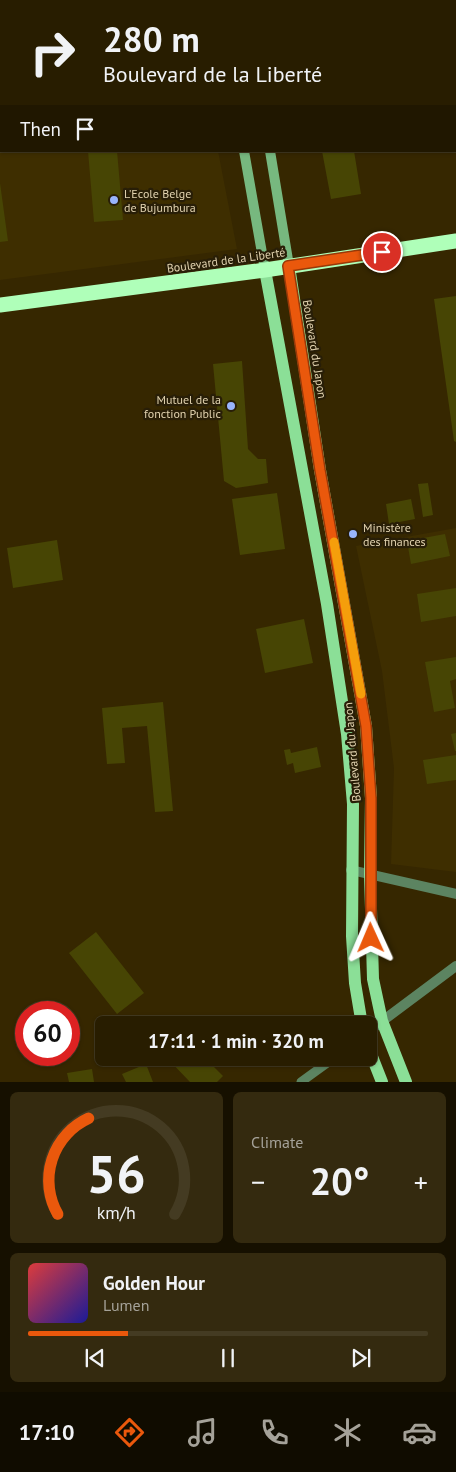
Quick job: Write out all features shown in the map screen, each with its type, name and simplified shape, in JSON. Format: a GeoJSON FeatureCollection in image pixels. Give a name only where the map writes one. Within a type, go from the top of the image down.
{"type":"FeatureCollection","features":[{"type":"Feature","properties":{"kind":"highway","name":"Boulevard de la Liberté"},"geometry":{"type":"LineString","coordinates":[[0,305],[265,270],[456,241]]}},
{"type":"Feature","properties":{"kind":"main road","name":"Boulevard du Japon"},"geometry":{"type":"LineString","coordinates":[[244,152],[327,604],[347,734],[353,804],[351,870],[353,955],[360,1016]]}},
{"type":"Feature","properties":{"kind":"main road","name":"Boulevard du Japon"},"geometry":{"type":"LineString","coordinates":[[270,152],[320,470],[366,726],[371,798],[370,874],[373,979],[382,1021],[406,1082]]}},
{"type":"Feature","properties":{"kind":"main road"},"geometry":{"type":"LineString","coordinates":[[341,692],[360,688]]}},
{"type":"Feature","properties":{"kind":"main road"},"geometry":{"type":"LineString","coordinates":[[376,1066],[382,1082]]}},
{"type":"Feature","properties":{"kind":"street"},"geometry":{"type":"LineString","coordinates":[[351,870],[456,894]]}},
{"type":"Feature","properties":{"kind":"street"},"geometry":{"type":"LineString","coordinates":[[377,1025],[456,966]]}},
{"type":"Feature","properties":{"kind":"lane"},"geometry":{"type":"LineString","coordinates":[[301,1082],[323,1066]]}},
{"type":"Feature","properties":{"kind":"shaded area","name":"L'Ecole Belge de Bujumbura"},"geometry":{"type":"Polygon","coordinates":[[[0,152],[218,152],[237,249],[0,280],[0,152]]]}},
{"type":"Feature","properties":{"kind":"shaded area"},"geometry":{"type":"Polygon","coordinates":[[[456,528],[456,872],[391,864],[394,768],[382,671],[356,546],[456,528]]]}},
{"type":"Feature","properties":{"kind":"building"},"geometry":{"type":"Polygon","coordinates":[[[88,152],[117,152],[123,220],[94,222],[88,152]]]}},
{"type":"Feature","properties":{"kind":"building"},"geometry":{"type":"Polygon","coordinates":[[[322,152],[354,152],[361,194],[331,199],[322,152]]]}},
{"type":"Feature","properties":{"kind":"building"},"geometry":{"type":"Polygon","coordinates":[[[0,183],[8,241],[0,242],[0,183]]]}},
{"type":"Feature","properties":{"kind":"building"},"geometry":{"type":"Polygon","coordinates":[[[456,296],[456,442],[454,441],[434,299],[456,296]]]}},
{"type":"Feature","properties":{"kind":"building","name":"Mutuel de la fonction Public"},"geometry":{"type":"Polygon","coordinates":[[[242,361],[248,449],[258,459],[266,459],[268,483],[236,488],[224,481],[213,364],[242,361]]]}},
{"type":"Feature","properties":{"kind":"building"},"geometry":{"type":"Polygon","coordinates":[[[428,483],[433,515],[423,517],[418,484],[428,483]]]}},
{"type":"Feature","properties":{"kind":"building"},"geometry":{"type":"Polygon","coordinates":[[[277,493],[285,549],[240,555],[232,499],[277,493]]]}},
{"type":"Feature","properties":{"kind":"building"},"geometry":{"type":"Polygon","coordinates":[[[411,499],[415,519],[389,524],[386,504],[411,499]]]}},
{"type":"Feature","properties":{"kind":"building"},"geometry":{"type":"Polygon","coordinates":[[[445,534],[450,556],[411,564],[407,541],[445,534]]]}},
{"type":"Feature","properties":{"kind":"building"},"geometry":{"type":"Polygon","coordinates":[[[57,540],[63,580],[13,588],[7,548],[57,540]]]}},
{"type":"Feature","properties":{"kind":"building"},"geometry":{"type":"Polygon","coordinates":[[[456,588],[456,616],[421,622],[417,594],[456,588]]]}},
{"type":"Feature","properties":{"kind":"building"},"geometry":{"type":"Polygon","coordinates":[[[304,619],[313,663],[265,673],[256,629],[304,619]]]}},
{"type":"Feature","properties":{"kind":"building"},"geometry":{"type":"Polygon","coordinates":[[[456,657],[456,679],[450,681],[455,708],[434,712],[425,662],[456,657]]]}},
{"type":"Feature","properties":{"kind":"building"},"geometry":{"type":"Polygon","coordinates":[[[163,702],[173,811],[155,812],[147,726],[122,728],[125,763],[107,764],[102,708],[163,702]]]}},
{"type":"Feature","properties":{"kind":"building"},"geometry":{"type":"Polygon","coordinates":[[[456,733],[456,751],[455,751],[451,734],[456,733]]]}},
{"type":"Feature","properties":{"kind":"building"},"geometry":{"type":"Polygon","coordinates":[[[317,747],[321,767],[295,773],[293,763],[287,765],[284,750],[290,749],[291,753],[317,747]]]}},
{"type":"Feature","properties":{"kind":"building"},"geometry":{"type":"Polygon","coordinates":[[[456,755],[456,780],[427,784],[423,760],[456,755]]]}},
{"type":"Feature","properties":{"kind":"building"},"geometry":{"type":"Polygon","coordinates":[[[96,932],[144,993],[117,1014],[69,953],[96,932]]]}},
{"type":"Feature","properties":{"kind":"building"},"geometry":{"type":"Polygon","coordinates":[[[141,1066],[147,1066],[153,1082],[126,1082],[122,1074],[141,1066]]]}},
{"type":"Feature","properties":{"kind":"building"},"geometry":{"type":"Polygon","coordinates":[[[175,1066],[213,1066],[223,1076],[217,1082],[190,1082],[175,1066]]]}},
{"type":"Feature","properties":{"kind":"building"},"geometry":{"type":"Polygon","coordinates":[[[92,1069],[94,1082],[69,1082],[67,1073],[92,1069]]]}},
{"type":"Feature","properties":{"kind":"slow traffic"},"geometry":{"type":"LineString","coordinates":[[334,542],[361,694]]}},
{"type":"Feature","properties":{"kind":"place","name":"L'Ecole Belge de Bujumbura"},"geometry":{"type":"Point","coordinates":[114,200]}},
{"type":"Feature","properties":{"kind":"place","name":"Mutuel de la fonction Public"},"geometry":{"type":"Point","coordinates":[231,406]}},
{"type":"Feature","properties":{"kind":"place","name":"Ministère des finances"},"geometry":{"type":"Point","coordinates":[353,534]}},
{"type":"Feature","properties":{"kind":"route"},"geometry":{"type":"LineString","coordinates":[[371,938],[371,798],[366,726],[354,649],[320,470],[288,266],[382,252]]}}]}
